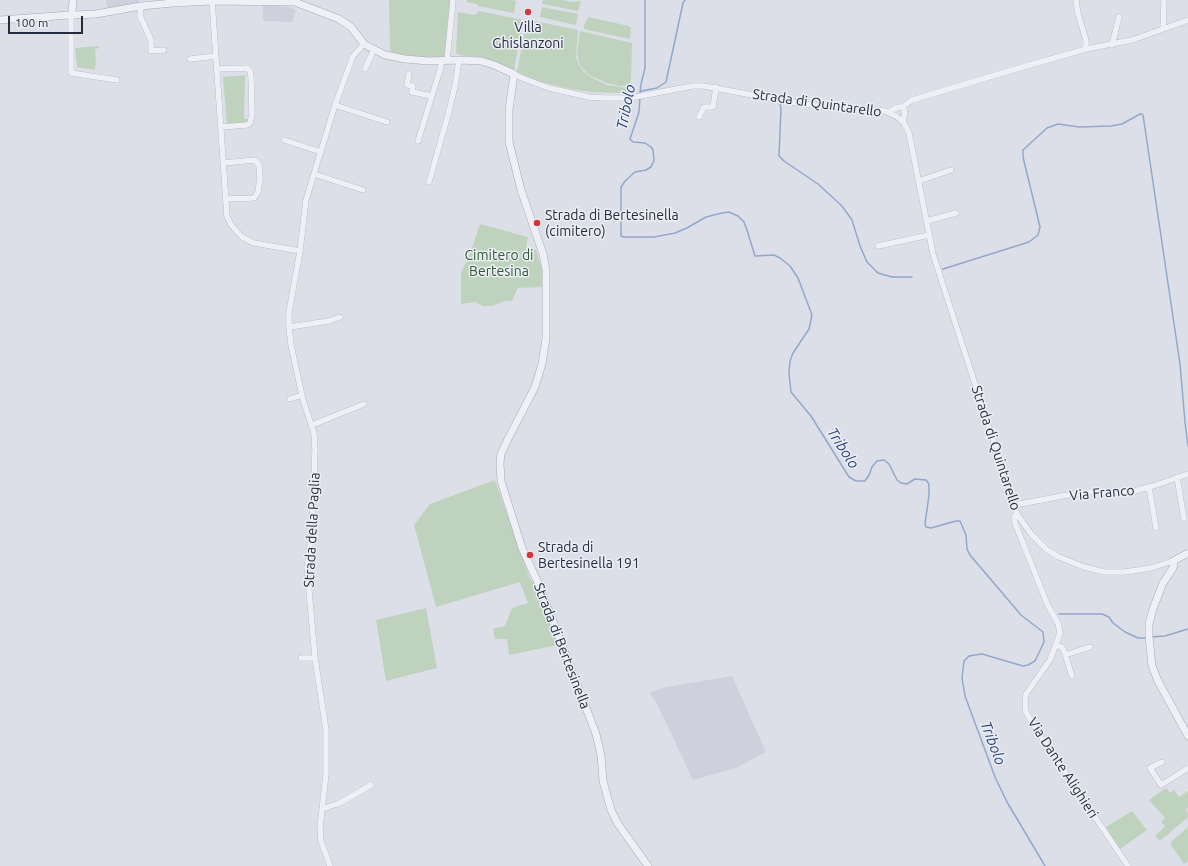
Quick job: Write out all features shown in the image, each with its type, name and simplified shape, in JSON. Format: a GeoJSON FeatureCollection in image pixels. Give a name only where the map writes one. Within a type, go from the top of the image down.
{"type":"FeatureCollection","features":[{"type":"Feature","properties":{"kind":"street"},"geometry":{"type":"LineString","coordinates":[[73,0],[72,73],[117,80]]}},
{"type":"Feature","properties":{"kind":"street"},"geometry":{"type":"LineString","coordinates":[[0,20],[96,14],[141,6],[212,0],[297,1],[339,19],[351,27],[364,44],[384,55],[428,61],[459,60],[489,63],[514,74]]}},
{"type":"Feature","properties":{"kind":"street"},"geometry":{"type":"LineString","coordinates":[[212,0],[228,216],[232,226],[242,237],[254,242],[300,251]]}},
{"type":"Feature","properties":{"kind":"street"},"geometry":{"type":"LineString","coordinates":[[418,141],[444,60],[453,0]]}},
{"type":"Feature","properties":{"kind":"street"},"geometry":{"type":"LineString","coordinates":[[1076,0],[1078,14],[1086,40],[1086,49]]}},
{"type":"Feature","properties":{"kind":"street"},"geometry":{"type":"LineString","coordinates":[[1163,29],[1164,0]]}},
{"type":"Feature","properties":{"kind":"street"},"geometry":{"type":"LineString","coordinates":[[141,6],[140,16],[151,40],[151,51],[164,50]]}},
{"type":"Feature","properties":{"kind":"street"},"geometry":{"type":"LineString","coordinates":[[1112,45],[1119,17]]}},
{"type":"Feature","properties":{"kind":"street","name":"Strada di Quintarello"},"geometry":{"type":"LineString","coordinates":[[889,112],[895,108],[902,107],[912,100],[1086,49],[1132,40],[1188,20]]}},
{"type":"Feature","properties":{"kind":"street","name":"Strada della Paglia"},"geometry":{"type":"LineString","coordinates":[[330,866],[321,841],[320,828],[326,774],[326,730],[315,658],[307,568],[312,530],[315,450],[314,433],[302,395],[289,327],[289,312],[300,251],[306,200],[335,105],[353,56],[364,44]]}},
{"type":"Feature","properties":{"kind":"street"},"geometry":{"type":"LineString","coordinates":[[366,69],[371,52],[374,49]]}},
{"type":"Feature","properties":{"kind":"street"},"geometry":{"type":"LineString","coordinates":[[190,59],[216,56]]}},
{"type":"Feature","properties":{"kind":"street"},"geometry":{"type":"LineString","coordinates":[[429,182],[448,115],[459,60]]}},
{"type":"Feature","properties":{"kind":"street"},"geometry":{"type":"LineString","coordinates":[[217,69],[247,68],[250,71],[251,77],[252,114],[250,123],[247,125],[221,127]]}},
{"type":"Feature","properties":{"kind":"street"},"geometry":{"type":"LineString","coordinates":[[409,74],[407,85],[413,86],[412,92],[432,96]]}},
{"type":"Feature","properties":{"kind":"street","name":"Strada di Quintarello"},"geometry":{"type":"LineString","coordinates":[[514,74],[549,88],[577,95],[604,98],[640,96],[692,86],[704,86],[825,107],[880,110],[889,112],[896,116],[903,122],[910,133],[929,235],[936,261],[1017,514],[1031,534],[1047,550],[1059,557],[1084,567],[1104,572],[1126,572],[1151,568],[1173,561]]}},
{"type":"Feature","properties":{"kind":"street","name":"Strada di Bertesinella"},"geometry":{"type":"LineString","coordinates":[[514,74],[509,110],[509,142],[521,190],[541,247],[546,270],[546,338],[542,364],[535,387],[501,454],[501,481],[522,548],[539,585],[596,734],[601,755],[603,780],[611,810],[618,824],[648,866]]}},
{"type":"Feature","properties":{"kind":"street"},"geometry":{"type":"LineString","coordinates":[[699,117],[704,107],[712,107],[716,87]]}},
{"type":"Feature","properties":{"kind":"street"},"geometry":{"type":"LineString","coordinates":[[335,105],[387,122]]}},
{"type":"Feature","properties":{"kind":"street"},"geometry":{"type":"LineString","coordinates":[[902,107],[905,112],[903,122]]}},
{"type":"Feature","properties":{"kind":"street"},"geometry":{"type":"LineString","coordinates":[[284,140],[321,152]]}},
{"type":"Feature","properties":{"kind":"street"},"geometry":{"type":"LineString","coordinates":[[223,163],[255,160],[259,165],[260,178],[258,192],[254,198],[226,199]]}},
{"type":"Feature","properties":{"kind":"street"},"geometry":{"type":"LineString","coordinates":[[919,181],[951,170]]}},
{"type":"Feature","properties":{"kind":"street"},"geometry":{"type":"LineString","coordinates":[[314,174],[363,190]]}},
{"type":"Feature","properties":{"kind":"street"},"geometry":{"type":"LineString","coordinates":[[927,221],[956,213]]}},
{"type":"Feature","properties":{"kind":"street"},"geometry":{"type":"LineString","coordinates":[[878,246],[929,235]]}},
{"type":"Feature","properties":{"kind":"street"},"geometry":{"type":"LineString","coordinates":[[289,327],[323,322],[340,317]]}},
{"type":"Feature","properties":{"kind":"street"},"geometry":{"type":"LineString","coordinates":[[290,399],[302,395]]}},
{"type":"Feature","properties":{"kind":"street"},"geometry":{"type":"LineString","coordinates":[[312,425],[364,404]]}},
{"type":"Feature","properties":{"kind":"street","name":"Via Franco"},"geometry":{"type":"LineString","coordinates":[[1014,505],[1084,492],[1130,492],[1188,474]]}},
{"type":"Feature","properties":{"kind":"street"},"geometry":{"type":"LineString","coordinates":[[1177,477],[1184,519]]}},
{"type":"Feature","properties":{"kind":"street"},"geometry":{"type":"LineString","coordinates":[[1149,487],[1156,528]]}},
{"type":"Feature","properties":{"kind":"street","name":"Via Dante Alighieri"},"geometry":{"type":"LineString","coordinates":[[1017,514],[1014,517],[1015,524],[1048,606],[1059,626],[1060,637],[1050,660],[1026,694],[1026,712],[1046,745],[1128,866]]}},
{"type":"Feature","properties":{"kind":"street"},"geometry":{"type":"LineString","coordinates":[[1188,553],[1173,561],[1173,568],[1156,597],[1149,624],[1152,666],[1158,681],[1188,736]]}},
{"type":"Feature","properties":{"kind":"street"},"geometry":{"type":"LineString","coordinates":[[1057,645],[1063,648],[1072,676]]}},
{"type":"Feature","properties":{"kind":"street"},"geometry":{"type":"LineString","coordinates":[[1065,656],[1090,647]]}},
{"type":"Feature","properties":{"kind":"street"},"geometry":{"type":"LineString","coordinates":[[300,658],[315,658]]}},
{"type":"Feature","properties":{"kind":"street"},"geometry":{"type":"LineString","coordinates":[[1162,762],[1150,768],[1161,785],[1188,768]]}},
{"type":"Feature","properties":{"kind":"street"},"geometry":{"type":"LineString","coordinates":[[322,809],[340,803],[371,785]]}},
{"type":"Feature","properties":{"kind":"shaded area"},"geometry":{"type":"Polygon","coordinates":[[[106,0],[139,0],[138,3],[107,8],[106,0]]]}},
{"type":"Feature","properties":{"kind":"shaded area"},"geometry":{"type":"Polygon","coordinates":[[[263,5],[289,7],[296,10],[292,22],[263,21],[263,5]]]}},
{"type":"Feature","properties":{"kind":"shaded area"},"geometry":{"type":"Polygon","coordinates":[[[732,676],[766,752],[736,768],[693,780],[656,702],[650,693],[662,688],[732,676]]]}},
{"type":"Feature","properties":{"kind":"green space"},"geometry":{"type":"Polygon","coordinates":[[[389,0],[455,0],[448,55],[442,58],[430,58],[409,56],[391,52],[389,0]]]}},
{"type":"Feature","properties":{"kind":"green space"},"geometry":{"type":"Polygon","coordinates":[[[467,0],[516,1],[514,13],[478,6],[477,4],[466,2],[467,0]]]}},
{"type":"Feature","properties":{"kind":"green space"},"geometry":{"type":"Polygon","coordinates":[[[543,0],[562,0],[572,2],[581,1],[578,11],[542,4],[543,0]]]}},
{"type":"Feature","properties":{"kind":"green space"},"geometry":{"type":"Polygon","coordinates":[[[542,7],[578,14],[576,25],[540,17],[542,7]]]}},
{"type":"Feature","properties":{"kind":"green space"},"geometry":{"type":"Polygon","coordinates":[[[479,11],[523,20],[514,70],[486,58],[459,55],[456,53],[458,12],[475,15],[479,11]]]}},
{"type":"Feature","properties":{"kind":"green space"},"geometry":{"type":"Polygon","coordinates":[[[588,17],[629,26],[631,28],[630,39],[584,29],[588,17]]]}},
{"type":"Feature","properties":{"kind":"green space"},"geometry":{"type":"Polygon","coordinates":[[[529,20],[578,30],[576,57],[583,71],[589,76],[607,85],[628,88],[636,91],[617,93],[576,90],[540,82],[517,72],[526,24],[529,20]]]}},
{"type":"Feature","properties":{"kind":"green space"},"geometry":{"type":"Polygon","coordinates":[[[580,31],[632,43],[631,81],[629,85],[620,86],[607,83],[589,75],[584,70],[579,63],[577,53],[580,31]]]}},
{"type":"Feature","properties":{"kind":"green space"},"geometry":{"type":"Polygon","coordinates":[[[99,46],[99,48],[95,49],[95,70],[77,67],[75,48],[99,46]]]}},
{"type":"Feature","properties":{"kind":"green space"},"geometry":{"type":"Polygon","coordinates":[[[245,75],[244,119],[249,119],[247,124],[227,125],[223,77],[245,75]]]}},
{"type":"Feature","properties":{"kind":"green space","name":"Cimitero di Bertesina"},"geometry":{"type":"Polygon","coordinates":[[[480,224],[528,237],[526,247],[536,250],[540,264],[542,265],[544,287],[518,288],[512,301],[505,301],[492,306],[483,306],[475,302],[461,304],[461,274],[468,260],[480,224]]]}},
{"type":"Feature","properties":{"kind":"green space"},"geometry":{"type":"Polygon","coordinates":[[[495,480],[530,579],[538,588],[558,645],[509,655],[507,639],[495,639],[493,629],[505,626],[512,608],[528,603],[520,582],[436,607],[414,525],[430,504],[495,480]]]}},
{"type":"Feature","properties":{"kind":"green space"},"geometry":{"type":"Polygon","coordinates":[[[426,608],[437,668],[386,681],[376,620],[426,608]]]}},
{"type":"Feature","properties":{"kind":"green space"},"geometry":{"type":"Polygon","coordinates":[[[1166,788],[1170,793],[1174,790],[1179,797],[1188,791],[1188,808],[1186,810],[1188,817],[1160,841],[1155,836],[1165,826],[1161,822],[1165,818],[1149,800],[1166,788]]]}},
{"type":"Feature","properties":{"kind":"green space"},"geometry":{"type":"Polygon","coordinates":[[[1132,811],[1147,830],[1120,849],[1106,827],[1132,811]]]}},
{"type":"Feature","properties":{"kind":"green space"},"geometry":{"type":"Polygon","coordinates":[[[1188,827],[1188,861],[1184,864],[1171,845],[1171,842],[1188,827]]]}},
{"type":"Feature","properties":{"kind":"waterway","name":"Tribolo"},"geometry":{"type":"LineString","coordinates":[[640,93],[645,68],[645,0]]}},
{"type":"Feature","properties":{"kind":"waterway"},"geometry":{"type":"LineString","coordinates":[[641,91],[657,88],[666,82],[683,3],[685,0]]}},
{"type":"Feature","properties":{"kind":"waterway","name":"Tribolo"},"geometry":{"type":"LineString","coordinates":[[640,97],[639,112],[630,139],[633,142],[645,143],[651,147],[653,150],[654,160],[651,167],[646,170],[635,172],[621,187],[621,236],[654,237],[675,233],[706,217],[729,212],[738,216],[744,222],[755,256],[774,255],[780,258],[790,266],[798,278],[812,315],[809,329],[793,353],[790,361],[789,373],[791,392],[811,416],[849,477],[856,481],[865,481],[872,467],[877,461],[884,460],[889,464],[897,480],[901,483],[907,484],[915,479],[926,480],[929,484],[925,524],[926,527],[931,528],[960,521],[966,535],[967,549],[970,555],[1021,615],[1043,632],[1044,642],[1035,661],[1028,665],[1023,666],[982,654],[969,656],[964,661],[962,678],[965,696],[995,777],[1007,802],[1045,866]]}},
{"type":"Feature","properties":{"kind":"waterway"},"geometry":{"type":"LineString","coordinates":[[780,104],[779,156],[818,184],[842,206],[852,220],[860,246],[867,262],[878,273],[892,277],[912,277]]}},
{"type":"Feature","properties":{"kind":"waterway"},"geometry":{"type":"LineString","coordinates":[[943,269],[1029,242],[1038,235],[1040,227],[1023,157],[1023,150],[1047,128],[1058,124],[1079,127],[1111,126],[1122,124],[1142,114],[1180,364],[1188,446]]}},
{"type":"Feature","properties":{"kind":"waterway"},"geometry":{"type":"LineString","coordinates":[[1059,614],[1102,614],[1109,617],[1113,623],[1125,632],[1138,638],[1147,638]]}},
{"type":"Feature","properties":{"kind":"waterway"},"geometry":{"type":"LineString","coordinates":[[1151,637],[1165,636],[1188,629]]}},
{"type":"Feature","properties":{"kind":"place","name":"Villa Ghislanzoni"},"geometry":{"type":"Point","coordinates":[528,12]}},
{"type":"Feature","properties":{"kind":"place","name":"Strada di Bertesinella (cimitero)"},"geometry":{"type":"Point","coordinates":[537,223]}},
{"type":"Feature","properties":{"kind":"place","name":"Strada di Bertesinella 191"},"geometry":{"type":"Point","coordinates":[530,555]}}]}
